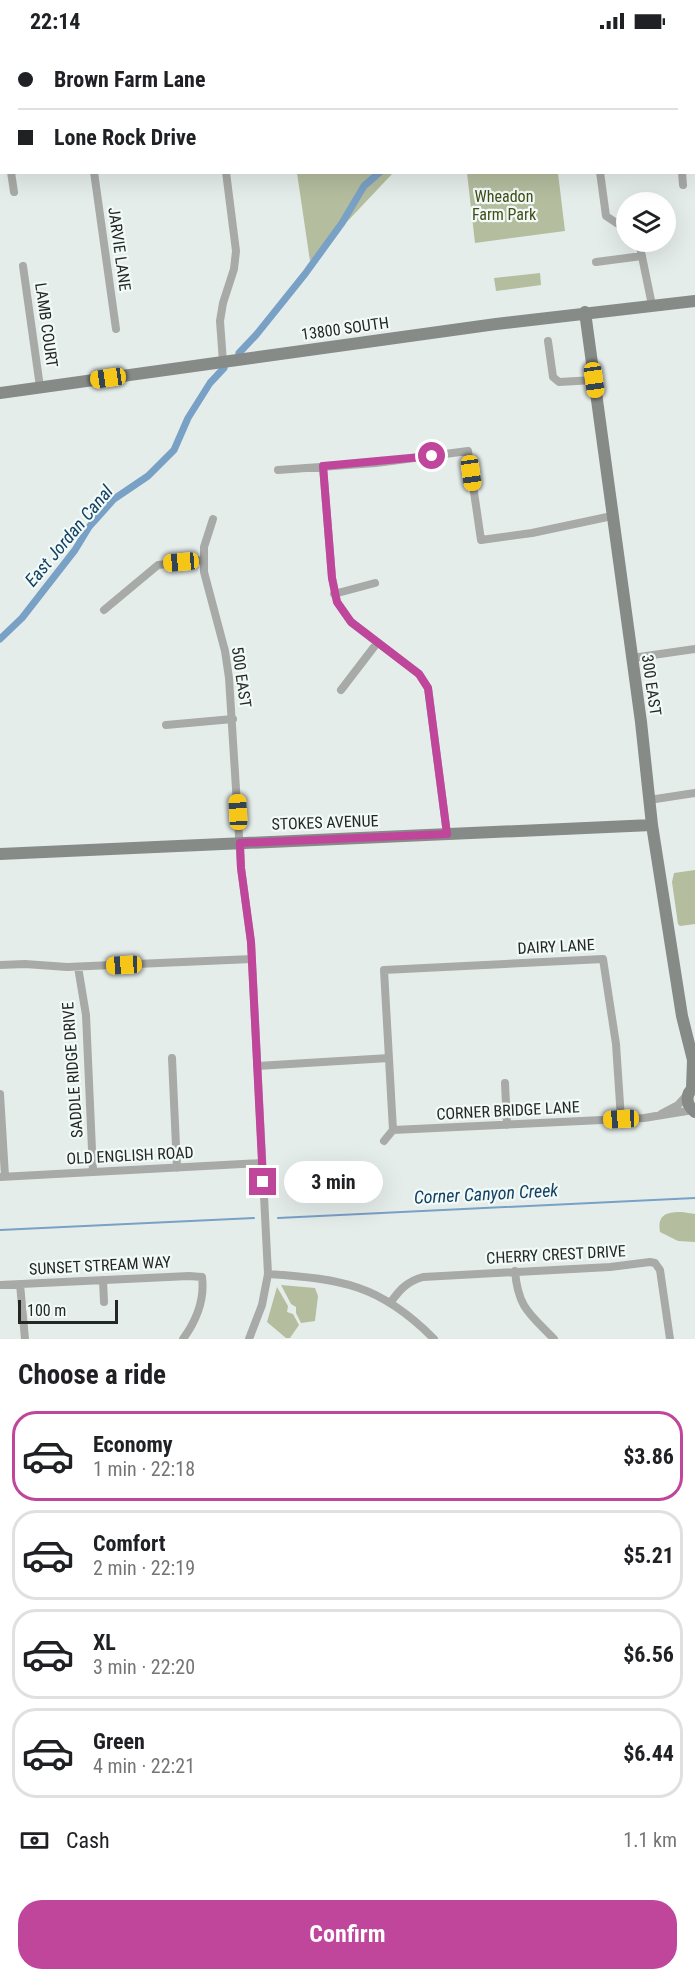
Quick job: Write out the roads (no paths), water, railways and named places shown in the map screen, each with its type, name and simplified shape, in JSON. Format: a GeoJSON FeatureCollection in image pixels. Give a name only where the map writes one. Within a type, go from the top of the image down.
{"type":"FeatureCollection","features":[{"type":"Feature","properties":{"kind":"main road","name":"13800 SOUTH"},"geometry":{"type":"LineString","coordinates":[[0,393],[585,312],[695,301]]}},
{"type":"Feature","properties":{"kind":"main road","name":"300 EAST"},"geometry":{"type":"LineString","coordinates":[[585,312],[652,825],[682,1016],[694,1061],[692,1090],[688,1103],[694,1111]]}},
{"type":"Feature","properties":{"kind":"main road","name":"STOKES AVENUE"},"geometry":{"type":"LineString","coordinates":[[0,854],[652,825]]}},
{"type":"Feature","properties":{"kind":"street"},"geometry":{"type":"LineString","coordinates":[[11,174],[14,192]]}},
{"type":"Feature","properties":{"kind":"street","name":"JARVIE LANE"},"geometry":{"type":"LineString","coordinates":[[94,174],[116,329]]}},
{"type":"Feature","properties":{"kind":"street"},"geometry":{"type":"LineString","coordinates":[[223,362],[221,311],[234,269],[236,251],[226,174]]}},
{"type":"Feature","properties":{"kind":"street"},"geometry":{"type":"LineString","coordinates":[[600,174],[606,216],[616,223]]}},
{"type":"Feature","properties":{"kind":"street"},"geometry":{"type":"LineString","coordinates":[[682,174],[683,185]]}},
{"type":"Feature","properties":{"kind":"street"},"geometry":{"type":"LineString","coordinates":[[641,252],[652,305]]}},
{"type":"Feature","properties":{"kind":"street"},"geometry":{"type":"LineString","coordinates":[[596,262],[642,256]]}},
{"type":"Feature","properties":{"kind":"street","name":"LAMB COURT"},"geometry":{"type":"LineString","coordinates":[[23,266],[40,387]]}},
{"type":"Feature","properties":{"kind":"street"},"geometry":{"type":"LineString","coordinates":[[548,341],[553,377],[559,382],[594,380]]}},
{"type":"Feature","properties":{"kind":"street"},"geometry":{"type":"LineString","coordinates":[[278,470],[403,460],[468,451],[481,540],[532,533],[612,516]]}},
{"type":"Feature","properties":{"kind":"street"},"geometry":{"type":"LineString","coordinates":[[323,466],[334,594],[345,616],[419,674],[428,688],[447,834]]}},
{"type":"Feature","properties":{"kind":"street","name":"500 EAST"},"geometry":{"type":"LineString","coordinates":[[213,519],[205,541],[203,560],[205,577],[225,651],[233,719],[241,868],[250,927],[268,1274],[262,1305],[249,1339]]}},
{"type":"Feature","properties":{"kind":"street"},"geometry":{"type":"LineString","coordinates":[[104,610],[158,565],[203,560]]}},
{"type":"Feature","properties":{"kind":"street"},"geometry":{"type":"LineString","coordinates":[[334,594],[375,583]]}},
{"type":"Feature","properties":{"kind":"street"},"geometry":{"type":"LineString","coordinates":[[341,690],[377,643]]}},
{"type":"Feature","properties":{"kind":"street"},"geometry":{"type":"LineString","coordinates":[[632,658],[695,650]]}},
{"type":"Feature","properties":{"kind":"street"},"geometry":{"type":"LineString","coordinates":[[166,724],[233,719]]}},
{"type":"Feature","properties":{"kind":"street"},"geometry":{"type":"LineString","coordinates":[[649,800],[695,793]]}},
{"type":"Feature","properties":{"kind":"street"},"geometry":{"type":"LineString","coordinates":[[0,965],[78,967],[252,959]]}},
{"type":"Feature","properties":{"kind":"street","name":"DAIRY LANE"},"geometry":{"type":"LineString","coordinates":[[389,1058],[384,970],[603,959],[616,1044],[621,1119]]}},
{"type":"Feature","properties":{"kind":"street","name":"SADDLE RIDGE DRIVE"},"geometry":{"type":"LineString","coordinates":[[78,967],[79,985],[86,1015],[93,1172]]}},
{"type":"Feature","properties":{"kind":"street"},"geometry":{"type":"LineString","coordinates":[[172,1058],[177,1168]]}},
{"type":"Feature","properties":{"kind":"street"},"geometry":{"type":"LineString","coordinates":[[257,1066],[389,1058],[393,1131],[384,1141]]}},
{"type":"Feature","properties":{"kind":"street"},"geometry":{"type":"LineString","coordinates":[[505,1083],[507,1125]]}},
{"type":"Feature","properties":{"kind":"street","name":"CORNER BRIDGE LANE"},"geometry":{"type":"LineString","coordinates":[[661,1114],[678,1105],[692,1090]]}},
{"type":"Feature","properties":{"kind":"street"},"geometry":{"type":"LineString","coordinates":[[0,1094],[3,1177]]}},
{"type":"Feature","properties":{"kind":"street","name":"CORNER BRIDGE LANE"},"geometry":{"type":"LineString","coordinates":[[393,1131],[621,1119],[661,1114],[666,1116],[694,1111]]}},
{"type":"Feature","properties":{"kind":"street","name":"OLD ENGLISH ROAD"},"geometry":{"type":"LineString","coordinates":[[3,1177],[262,1163]]}},
{"type":"Feature","properties":{"kind":"street","name":"CHERRY CREST DRIVE"},"geometry":{"type":"LineString","coordinates":[[391,1302],[402,1288],[423,1277],[655,1263],[660,1270],[670,1339]]}},
{"type":"Feature","properties":{"kind":"street"},"geometry":{"type":"LineString","coordinates":[[515,1272],[522,1305],[554,1339]]}},
{"type":"Feature","properties":{"kind":"street"},"geometry":{"type":"LineString","coordinates":[[268,1274],[335,1280],[367,1290],[408,1314],[434,1339]]}},
{"type":"Feature","properties":{"kind":"street","name":"SUNSET STREAM WAY"},"geometry":{"type":"LineString","coordinates":[[0,1286],[202,1277],[201,1303],[193,1324],[183,1339]]}},
{"type":"Feature","properties":{"kind":"street"},"geometry":{"type":"LineString","coordinates":[[103,1280],[104,1302]]}},
{"type":"Feature","properties":{"kind":"street"},"geometry":{"type":"LineString","coordinates":[[20,1284],[25,1339]]}},
{"type":"Feature","properties":{"kind":"waterway","name":"East Jordan Canal"},"geometry":{"type":"LineString","coordinates":[[239,353],[305,274],[342,223],[364,186],[378,174]]}},
{"type":"Feature","properties":{"kind":"waterway","name":"East Jordan Canal"},"geometry":{"type":"LineString","coordinates":[[0,639],[22,618],[75,550],[89,527],[114,499],[148,476],[174,450],[188,418],[210,383],[224,368]]}},
{"type":"Feature","properties":{"kind":"waterway","name":"Corner Canyon Creek"},"geometry":{"type":"LineString","coordinates":[[278,1218],[695,1198]]}},
{"type":"Feature","properties":{"kind":"waterway","name":"Corner Canyon Creek"},"geometry":{"type":"LineString","coordinates":[[0,1230],[254,1218]]}},
{"type":"Feature","properties":{"kind":"park label","name":"Wheadon Farm Park"},"geometry":{"type":"Point","coordinates":[504,205]}}]}
